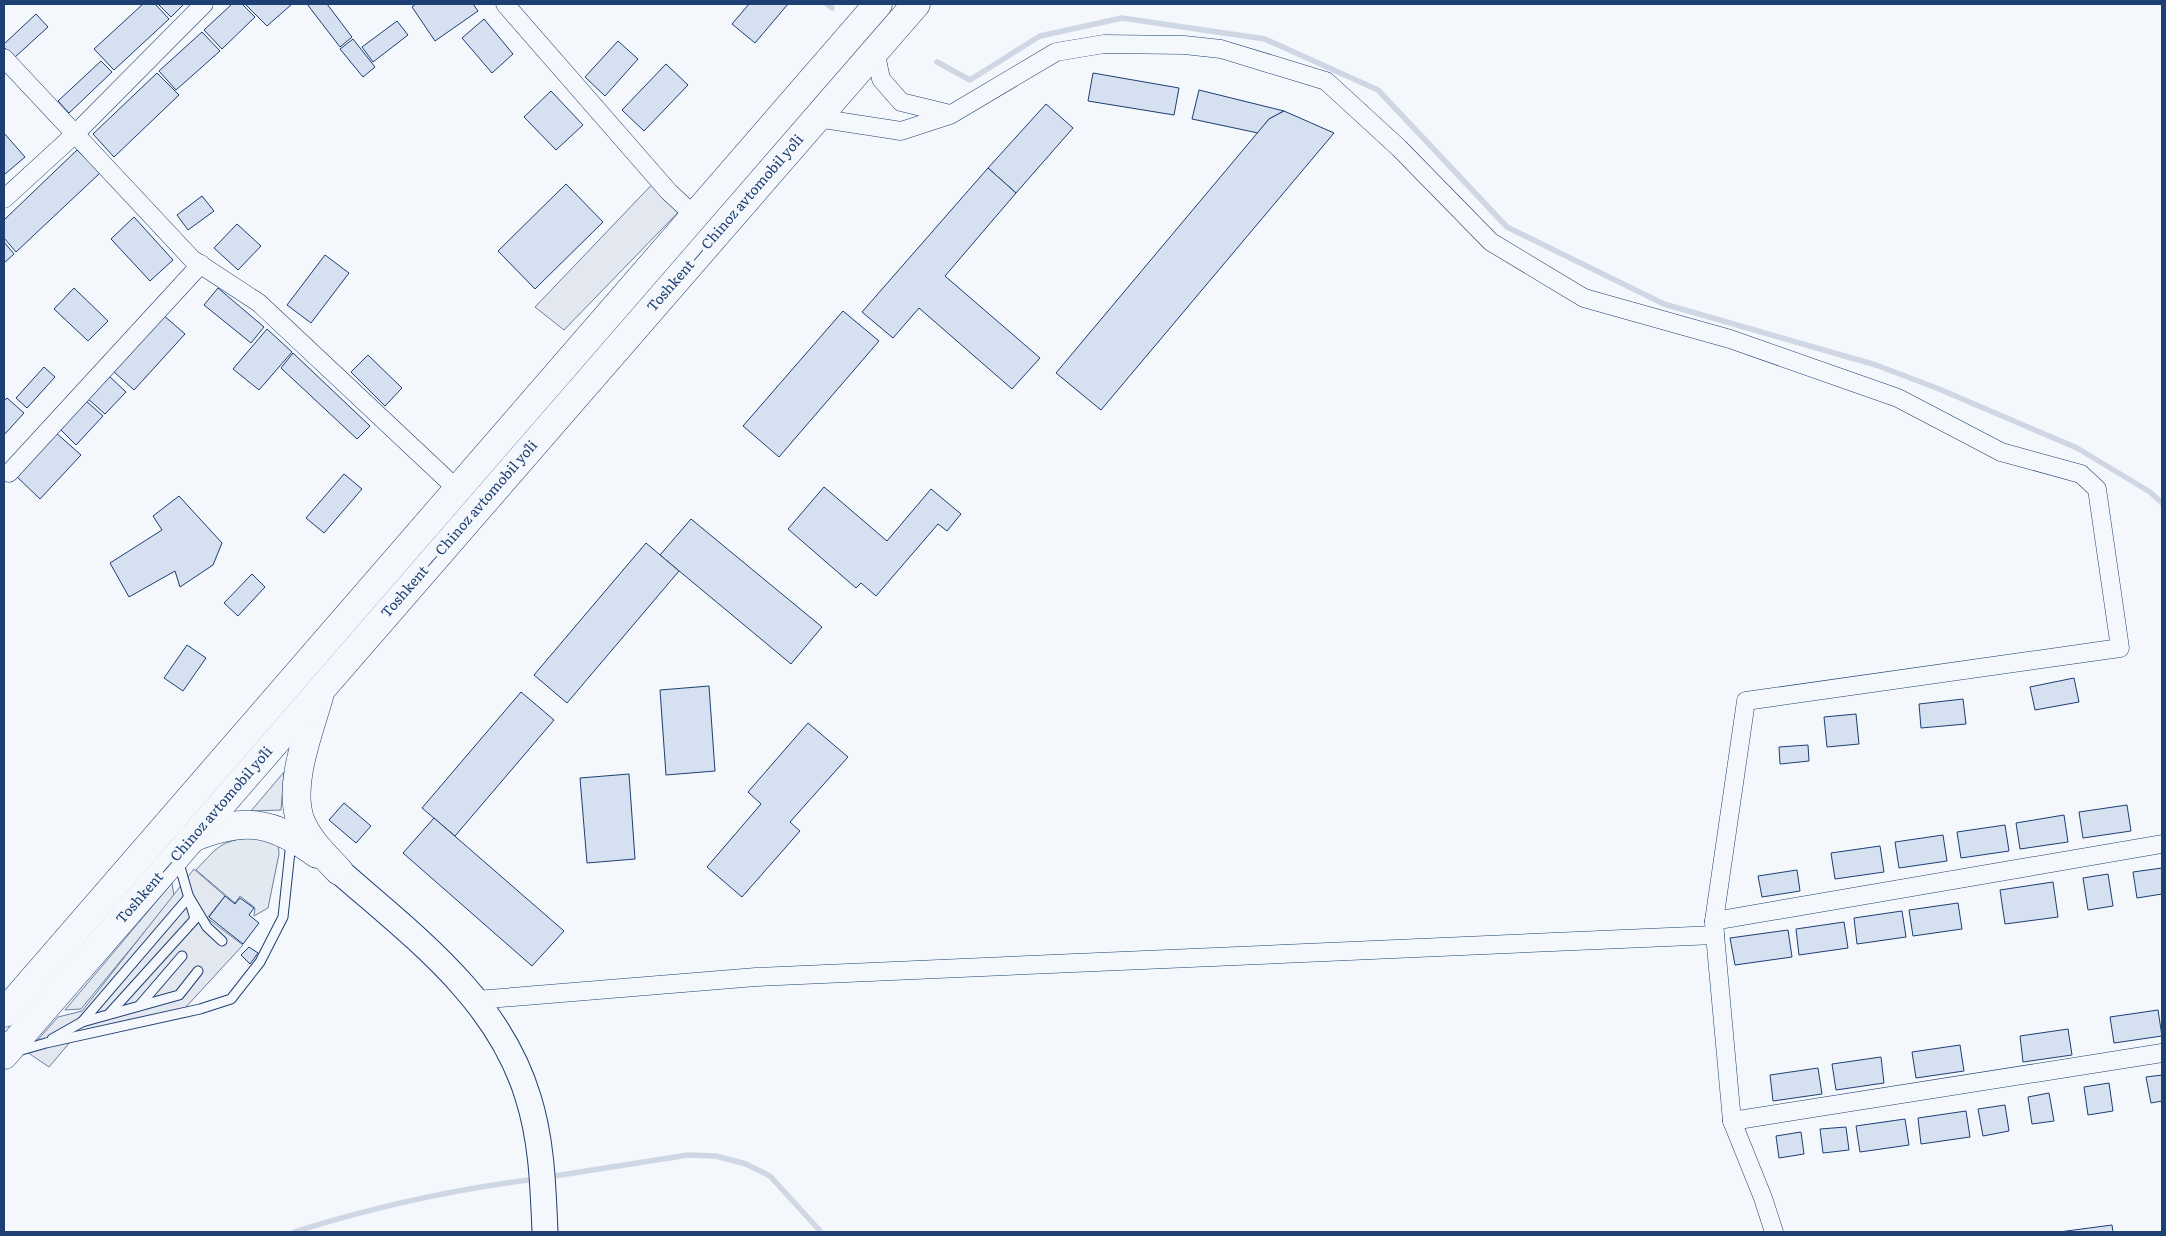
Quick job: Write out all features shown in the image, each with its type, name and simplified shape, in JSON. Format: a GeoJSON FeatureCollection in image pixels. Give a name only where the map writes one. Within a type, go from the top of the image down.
{"type":"FeatureCollection","features":[{"type":"Feature","properties":{"kind":"highway","name":"Toshkent — Chinoz avtomobil yoʻli"},"geometry":{"type":"LineString","coordinates":[[4,1012],[878,4]]}},
{"type":"Feature","properties":{"kind":"highway","name":"Toshkent — Chinoz avtomobil yoʻli"},"geometry":{"type":"LineString","coordinates":[[4,1055],[322,686],[916,4]]}},
{"type":"Feature","properties":{"kind":"highway"},"geometry":{"type":"LineString","coordinates":[[504,436],[500,448],[502,456],[508,461],[518,461]]}},
{"type":"Feature","properties":{"kind":"highway"},"geometry":{"type":"LineString","coordinates":[[322,686],[299,770],[296,803],[301,822],[308,834],[339,871]]}},
{"type":"Feature","properties":{"kind":"highway"},"geometry":{"type":"LineString","coordinates":[[183,847],[217,828],[242,824],[277,828],[339,871]]}},
{"type":"Feature","properties":{"kind":"main road"},"geometry":{"type":"LineString","coordinates":[[339,871],[435,954],[476,1000],[507,1048],[528,1097],[542,1174],[545,1232]]}},
{"type":"Feature","properties":{"kind":"street"},"geometry":{"type":"LineString","coordinates":[[4,200],[74,134],[204,4]]}},
{"type":"Feature","properties":{"kind":"street"},"geometry":{"type":"LineString","coordinates":[[505,4],[663,185],[695,216]]}},
{"type":"Feature","properties":{"kind":"street"},"geometry":{"type":"LineString","coordinates":[[817,118],[901,131],[950,115],[1056,52],[1104,44],[1184,45],[1221,49],[1326,82],[1399,148],[1491,242],[1584,298],[1730,339],[1898,398],[2001,452],[2081,474],[2097,489],[2120,648],[1746,701],[1714,928],[1732,1121],[1763,1198],[1774,1232]]}},
{"type":"Feature","properties":{"kind":"street"},"geometry":{"type":"LineString","coordinates":[[875,50],[881,79],[901,102],[950,115]]}},
{"type":"Feature","properties":{"kind":"street"},"geometry":{"type":"LineString","coordinates":[[4,58],[192,259],[260,303],[458,490]]}},
{"type":"Feature","properties":{"kind":"street"},"geometry":{"type":"LineString","coordinates":[[9,473],[201,264]]}},
{"type":"Feature","properties":{"kind":"street"},"geometry":{"type":"LineString","coordinates":[[476,1000],[756,977],[1714,928],[2162,844]]}},
{"type":"Feature","properties":{"kind":"street"},"geometry":{"type":"LineString","coordinates":[[1732,1121],[2162,1053]]}},
{"type":"Feature","properties":{"kind":"lane"},"geometry":{"type":"LineString","coordinates":[[4,1055],[46,1043],[200,1009],[231,999],[260,962],[283,917],[296,803]]}},
{"type":"Feature","properties":{"kind":"lane"},"geometry":{"type":"LineString","coordinates":[[109,1014],[195,919],[189,897],[183,847]]}},
{"type":"Feature","properties":{"kind":"lane"},"geometry":{"type":"LineString","coordinates":[[189,897],[207,927],[222,940]]}},
{"type":"Feature","properties":{"kind":"lane"},"geometry":{"type":"LineString","coordinates":[[82,1022],[189,897]]}},
{"type":"Feature","properties":{"kind":"lane"},"geometry":{"type":"LineString","coordinates":[[139,1006],[182,956]]}},
{"type":"Feature","properties":{"kind":"lane"},"geometry":{"type":"LineString","coordinates":[[46,1043],[82,1022],[179,995],[198,971]]}},
{"type":"Feature","properties":{"kind":"shaded area"},"geometry":{"type":"Polygon","coordinates":[[[661,175],[690,200],[564,330],[535,307],[661,175]]]}},
{"type":"Feature","properties":{"kind":"shaded area"},"geometry":{"type":"Polygon","coordinates":[[[284,772],[281,810],[251,811],[284,772]]]}},
{"type":"Feature","properties":{"kind":"shaded area"},"geometry":{"type":"Polygon","coordinates":[[[258,837],[278,841],[279,854],[268,908],[254,916],[255,908],[240,896],[235,903],[196,870],[222,845],[236,840],[258,837]]]}},
{"type":"Feature","properties":{"kind":"shaded area"},"geometry":{"type":"Polygon","coordinates":[[[194,869],[225,896],[207,918],[243,945],[185,1008],[71,1041],[49,1067],[27,1052],[58,1017],[82,1011],[194,869]]]}},
{"type":"Feature","properties":{"kind":"shaded area"},"geometry":{"type":"Polygon","coordinates":[[[172,883],[174,896],[81,1009],[65,1010],[172,883]]]}},
{"type":"Feature","properties":{"kind":"building"},"geometry":{"type":"Polygon","coordinates":[[[143,4],[155,4],[169,19],[114,70],[94,49],[143,4]]]}},
{"type":"Feature","properties":{"kind":"building"},"geometry":{"type":"Polygon","coordinates":[[[158,4],[184,4],[171,17],[158,4]]]}},
{"type":"Feature","properties":{"kind":"building"},"geometry":{"type":"Polygon","coordinates":[[[232,4],[242,4],[255,17],[222,49],[204,30],[232,4]]]}},
{"type":"Feature","properties":{"kind":"building"},"geometry":{"type":"Polygon","coordinates":[[[245,4],[292,4],[267,26],[245,4]]]}},
{"type":"Feature","properties":{"kind":"building"},"geometry":{"type":"Polygon","coordinates":[[[307,4],[327,4],[352,37],[340,47],[307,4]]]}},
{"type":"Feature","properties":{"kind":"building"},"geometry":{"type":"Polygon","coordinates":[[[416,4],[473,4],[478,11],[435,41],[412,7],[416,4]]]}},
{"type":"Feature","properties":{"kind":"building"},"geometry":{"type":"Polygon","coordinates":[[[749,4],[788,4],[755,43],[732,24],[749,4]]]}},
{"type":"Feature","properties":{"kind":"building"},"geometry":{"type":"Polygon","coordinates":[[[36,14],[48,27],[14,58],[4,47],[4,44],[36,14]]]}},
{"type":"Feature","properties":{"kind":"building"},"geometry":{"type":"Polygon","coordinates":[[[484,19],[513,54],[492,73],[462,38],[484,19]]]}},
{"type":"Feature","properties":{"kind":"building"},"geometry":{"type":"Polygon","coordinates":[[[397,21],[408,35],[373,62],[362,47],[397,21]]]}},
{"type":"Feature","properties":{"kind":"building"},"geometry":{"type":"Polygon","coordinates":[[[202,32],[220,51],[176,90],[159,71],[202,32]]]}},
{"type":"Feature","properties":{"kind":"building"},"geometry":{"type":"Polygon","coordinates":[[[353,39],[375,67],[363,77],[340,49],[353,39]]]}},
{"type":"Feature","properties":{"kind":"building"},"geometry":{"type":"Polygon","coordinates":[[[618,41],[638,59],[605,96],[585,77],[618,41]]]}},
{"type":"Feature","properties":{"kind":"building"},"geometry":{"type":"Polygon","coordinates":[[[101,61],[112,72],[69,113],[58,101],[101,61]]]}},
{"type":"Feature","properties":{"kind":"building"},"geometry":{"type":"Polygon","coordinates":[[[666,64],[688,85],[644,131],[622,110],[666,64]]]}},
{"type":"Feature","properties":{"kind":"building"},"geometry":{"type":"Polygon","coordinates":[[[157,73],[179,95],[114,157],[93,134],[157,73]]]}},
{"type":"Feature","properties":{"kind":"building"},"geometry":{"type":"Polygon","coordinates":[[[1093,73],[1179,88],[1174,115],[1088,101],[1093,73]]]}},
{"type":"Feature","properties":{"kind":"building"},"geometry":{"type":"Polygon","coordinates":[[[1199,90],[1284,111],[1269,119],[1258,133],[1192,119],[1199,90]]]}},
{"type":"Feature","properties":{"kind":"building"},"geometry":{"type":"Polygon","coordinates":[[[551,91],[583,125],[556,150],[524,117],[551,91]]]}},
{"type":"Feature","properties":{"kind":"building"},"geometry":{"type":"Polygon","coordinates":[[[1046,104],[1073,128],[1016,193],[988,168],[1046,104]]]}},
{"type":"Feature","properties":{"kind":"building"},"geometry":{"type":"Polygon","coordinates":[[[1284,111],[1334,133],[1101,410],[1056,373],[1269,119],[1284,111]]]}},
{"type":"Feature","properties":{"kind":"building"},"geometry":{"type":"Polygon","coordinates":[[[4,133],[25,157],[5,174],[4,173],[4,133]]]}},
{"type":"Feature","properties":{"kind":"building"},"geometry":{"type":"Polygon","coordinates":[[[77,150],[100,173],[16,252],[4,238],[4,220],[77,150]]]}},
{"type":"Feature","properties":{"kind":"building"},"geometry":{"type":"Polygon","coordinates":[[[988,168],[1016,193],[945,276],[1040,358],[1012,389],[919,308],[893,338],[862,312],[988,168]]]}},
{"type":"Feature","properties":{"kind":"building"},"geometry":{"type":"Polygon","coordinates":[[[566,184],[603,222],[535,289],[498,251],[566,184]]]}},
{"type":"Feature","properties":{"kind":"building"},"geometry":{"type":"Polygon","coordinates":[[[202,196],[214,211],[188,230],[177,215],[202,196]]]}},
{"type":"Feature","properties":{"kind":"building"},"geometry":{"type":"Polygon","coordinates":[[[134,217],[173,260],[150,281],[111,239],[134,217]]]}},
{"type":"Feature","properties":{"kind":"building"},"geometry":{"type":"Polygon","coordinates":[[[237,224],[261,246],[238,270],[214,248],[237,224]]]}},
{"type":"Feature","properties":{"kind":"building"},"geometry":{"type":"Polygon","coordinates":[[[4,242],[14,254],[4,263],[4,242]]]}},
{"type":"Feature","properties":{"kind":"building"},"geometry":{"type":"Polygon","coordinates":[[[325,255],[349,273],[311,323],[287,305],[325,255]]]}},
{"type":"Feature","properties":{"kind":"building"},"geometry":{"type":"Polygon","coordinates":[[[74,288],[108,321],[88,341],[54,309],[74,288]]]}},
{"type":"Feature","properties":{"kind":"building"},"geometry":{"type":"Polygon","coordinates":[[[218,288],[264,327],[251,343],[204,305],[218,288]]]}},
{"type":"Feature","properties":{"kind":"building"},"geometry":{"type":"Polygon","coordinates":[[[843,311],[879,341],[779,457],[743,426],[843,311]]]}},
{"type":"Feature","properties":{"kind":"building"},"geometry":{"type":"Polygon","coordinates":[[[162,314],[185,334],[134,390],[112,370],[162,314]]]}},
{"type":"Feature","properties":{"kind":"building"},"geometry":{"type":"Polygon","coordinates":[[[267,329],[292,352],[259,390],[233,369],[267,329]]]}},
{"type":"Feature","properties":{"kind":"building"},"geometry":{"type":"Polygon","coordinates":[[[293,353],[370,426],[357,439],[281,368],[293,353]]]}},
{"type":"Feature","properties":{"kind":"building"},"geometry":{"type":"Polygon","coordinates":[[[368,355],[402,388],[385,406],[351,372],[368,355]]]}},
{"type":"Feature","properties":{"kind":"building"},"geometry":{"type":"Polygon","coordinates":[[[44,367],[55,377],[27,408],[16,398],[44,367]]]}},
{"type":"Feature","properties":{"kind":"building"},"geometry":{"type":"Polygon","coordinates":[[[108,375],[126,392],[105,414],[87,398],[108,375]]]}},
{"type":"Feature","properties":{"kind":"building"},"geometry":{"type":"Polygon","coordinates":[[[7,398],[24,413],[4,435],[4,401],[7,398]]]}},
{"type":"Feature","properties":{"kind":"building"},"geometry":{"type":"Polygon","coordinates":[[[85,400],[103,416],[76,445],[59,428],[85,400]]]}},
{"type":"Feature","properties":{"kind":"building"},"geometry":{"type":"Polygon","coordinates":[[[55,432],[81,455],[40,499],[15,475],[55,432]]]}},
{"type":"Feature","properties":{"kind":"building"},"geometry":{"type":"Polygon","coordinates":[[[344,474],[362,489],[324,533],[306,518],[344,474]]]}},
{"type":"Feature","properties":{"kind":"building"},"geometry":{"type":"Polygon","coordinates":[[[824,487],[887,541],[931,489],[961,514],[947,531],[938,524],[876,596],[861,583],[856,588],[788,529],[824,487]]]}},
{"type":"Feature","properties":{"kind":"building"},"geometry":{"type":"Polygon","coordinates":[[[179,496],[222,543],[213,565],[180,587],[175,571],[129,597],[110,563],[162,530],[153,516],[179,496]]]}},
{"type":"Feature","properties":{"kind":"building"},"geometry":{"type":"Polygon","coordinates":[[[691,519],[822,627],[791,664],[660,555],[691,519]]]}},
{"type":"Feature","properties":{"kind":"building"},"geometry":{"type":"Polygon","coordinates":[[[646,543],[679,571],[567,703],[534,675],[646,543]]]}},
{"type":"Feature","properties":{"kind":"building"},"geometry":{"type":"Polygon","coordinates":[[[252,574],[265,587],[238,616],[224,603],[252,574]]]}},
{"type":"Feature","properties":{"kind":"building"},"geometry":{"type":"Polygon","coordinates":[[[187,645],[206,658],[183,691],[164,678],[187,645]]]}},
{"type":"Feature","properties":{"kind":"building"},"geometry":{"type":"Polygon","coordinates":[[[2074,678],[2079,702],[2035,710],[2030,687],[2074,678]]]}},
{"type":"Feature","properties":{"kind":"building"},"geometry":{"type":"Polygon","coordinates":[[[709,686],[715,771],[666,775],[660,690],[709,686]]]}},
{"type":"Feature","properties":{"kind":"building"},"geometry":{"type":"Polygon","coordinates":[[[521,692],[554,720],[455,836],[422,808],[521,692]]]}},
{"type":"Feature","properties":{"kind":"building"},"geometry":{"type":"Polygon","coordinates":[[[1963,699],[1966,724],[1921,728],[1919,704],[1963,699]]]}},
{"type":"Feature","properties":{"kind":"building"},"geometry":{"type":"Polygon","coordinates":[[[1856,714],[1859,744],[1827,747],[1824,717],[1856,714]]]}},
{"type":"Feature","properties":{"kind":"building"},"geometry":{"type":"Polygon","coordinates":[[[808,723],[848,757],[790,822],[800,831],[742,897],[707,867],[761,804],[748,792],[808,723]]]}},
{"type":"Feature","properties":{"kind":"building"},"geometry":{"type":"Polygon","coordinates":[[[1808,745],[1809,761],[1780,764],[1779,747],[1808,745]]]}},
{"type":"Feature","properties":{"kind":"building"},"geometry":{"type":"Polygon","coordinates":[[[629,774],[635,859],[587,863],[580,778],[629,774]]]}},
{"type":"Feature","properties":{"kind":"building"},"geometry":{"type":"Polygon","coordinates":[[[344,803],[371,826],[356,843],[329,820],[344,803]]]}},
{"type":"Feature","properties":{"kind":"building"},"geometry":{"type":"Polygon","coordinates":[[[2127,805],[2131,831],[2083,838],[2079,812],[2127,805]]]}},
{"type":"Feature","properties":{"kind":"building"},"geometry":{"type":"Polygon","coordinates":[[[2064,815],[2068,842],[2020,849],[2016,823],[2064,815]]]}},
{"type":"Feature","properties":{"kind":"building"},"geometry":{"type":"Polygon","coordinates":[[[434,818],[564,931],[532,966],[403,853],[434,818]]]}},
{"type":"Feature","properties":{"kind":"building"},"geometry":{"type":"Polygon","coordinates":[[[2005,825],[2009,851],[1961,858],[1957,832],[2005,825]]]}},
{"type":"Feature","properties":{"kind":"building"},"geometry":{"type":"Polygon","coordinates":[[[1943,835],[1947,861],[1899,868],[1895,842],[1943,835]]]}},
{"type":"Feature","properties":{"kind":"building"},"geometry":{"type":"Polygon","coordinates":[[[1880,846],[1884,872],[1835,879],[1831,853],[1880,846]]]}},
{"type":"Feature","properties":{"kind":"building"},"geometry":{"type":"Polygon","coordinates":[[[2162,868],[2162,894],[2137,898],[2133,872],[2162,868]]]}},
{"type":"Feature","properties":{"kind":"building"},"geometry":{"type":"Polygon","coordinates":[[[1797,870],[1800,891],[1762,897],[1758,876],[1797,870]]]}},
{"type":"Feature","properties":{"kind":"building"},"geometry":{"type":"Polygon","coordinates":[[[2108,874],[2113,906],[2088,910],[2083,878],[2108,874]]]}},
{"type":"Feature","properties":{"kind":"building"},"geometry":{"type":"Polygon","coordinates":[[[2053,882],[2058,917],[2005,924],[2000,890],[2053,882]]]}},
{"type":"Feature","properties":{"kind":"building"},"geometry":{"type":"Polygon","coordinates":[[[225,896],[235,904],[240,898],[254,908],[249,915],[259,923],[243,944],[209,917],[225,896]]]}},
{"type":"Feature","properties":{"kind":"building"},"geometry":{"type":"Polygon","coordinates":[[[1958,903],[1962,929],[1913,936],[1909,910],[1958,903]]]}},
{"type":"Feature","properties":{"kind":"building"},"geometry":{"type":"Polygon","coordinates":[[[1902,911],[1906,937],[1857,944],[1854,918],[1902,911]]]}},
{"type":"Feature","properties":{"kind":"building"},"geometry":{"type":"Polygon","coordinates":[[[1844,922],[1848,948],[1799,955],[1796,929],[1844,922]]]}},
{"type":"Feature","properties":{"kind":"building"},"geometry":{"type":"Polygon","coordinates":[[[1788,930],[1792,957],[1735,965],[1730,938],[1788,930]]]}},
{"type":"Feature","properties":{"kind":"building"},"geometry":{"type":"Polygon","coordinates":[[[249,947],[258,953],[250,964],[241,955],[249,947]]]}},
{"type":"Feature","properties":{"kind":"building"},"geometry":{"type":"Polygon","coordinates":[[[2158,1010],[2162,1036],[2114,1043],[2110,1017],[2158,1010]]]}},
{"type":"Feature","properties":{"kind":"building"},"geometry":{"type":"Polygon","coordinates":[[[2068,1029],[2072,1055],[2023,1062],[2020,1036],[2068,1029]]]}},
{"type":"Feature","properties":{"kind":"building"},"geometry":{"type":"Polygon","coordinates":[[[1960,1045],[1964,1071],[1916,1078],[1912,1052],[1960,1045]]]}},
{"type":"Feature","properties":{"kind":"building"},"geometry":{"type":"Polygon","coordinates":[[[1881,1057],[1884,1083],[1836,1090],[1832,1064],[1881,1057]]]}},
{"type":"Feature","properties":{"kind":"building"},"geometry":{"type":"Polygon","coordinates":[[[1818,1068],[1822,1094],[1773,1101],[1770,1075],[1818,1068]]]}},
{"type":"Feature","properties":{"kind":"building"},"geometry":{"type":"Polygon","coordinates":[[[2162,1075],[2162,1101],[2151,1103],[2146,1077],[2162,1075]]]}},
{"type":"Feature","properties":{"kind":"building"},"geometry":{"type":"Polygon","coordinates":[[[2109,1083],[2113,1111],[2088,1115],[2084,1087],[2109,1083]]]}},
{"type":"Feature","properties":{"kind":"building"},"geometry":{"type":"Polygon","coordinates":[[[2049,1093],[2054,1121],[2032,1124],[2028,1097],[2049,1093]]]}},
{"type":"Feature","properties":{"kind":"building"},"geometry":{"type":"Polygon","coordinates":[[[2005,1105],[2009,1131],[1983,1136],[1978,1109],[2005,1105]]]}},
{"type":"Feature","properties":{"kind":"building"},"geometry":{"type":"Polygon","coordinates":[[[1966,1111],[1970,1137],[1921,1144],[1918,1118],[1966,1111]]]}},
{"type":"Feature","properties":{"kind":"building"},"geometry":{"type":"Polygon","coordinates":[[[1905,1119],[1909,1145],[1860,1152],[1856,1126],[1905,1119]]]}},
{"type":"Feature","properties":{"kind":"building"},"geometry":{"type":"Polygon","coordinates":[[[1846,1127],[1849,1150],[1823,1153],[1820,1129],[1846,1127]]]}},
{"type":"Feature","properties":{"kind":"building"},"geometry":{"type":"Polygon","coordinates":[[[1801,1132],[1804,1154],[1779,1158],[1776,1136],[1801,1132]]]}},
{"type":"Feature","properties":{"kind":"building"},"geometry":{"type":"Polygon","coordinates":[[[2112,1225],[2113,1232],[2059,1232],[2112,1225]]]}},
{"type":"Feature","properties":{"kind":"waterway"},"geometry":{"type":"LineString","coordinates":[[827,4],[832,8]]}},
{"type":"Feature","properties":{"kind":"waterway"},"geometry":{"type":"LineString","coordinates":[[937,62],[970,80],[1040,36],[1122,18],[1265,39],[1378,90],[1507,227],[1664,304],[1876,365],[1939,389],[2077,448],[2150,492],[2162,503]]}},
{"type":"Feature","properties":{"kind":"waterway"},"geometry":{"type":"LineString","coordinates":[[548,1177],[688,1155],[716,1156],[746,1164],[770,1176],[821,1232]]}},
{"type":"Feature","properties":{"kind":"waterway"},"geometry":{"type":"LineString","coordinates":[[294,1232],[414,1200],[475,1188],[537,1179]]}}]}
